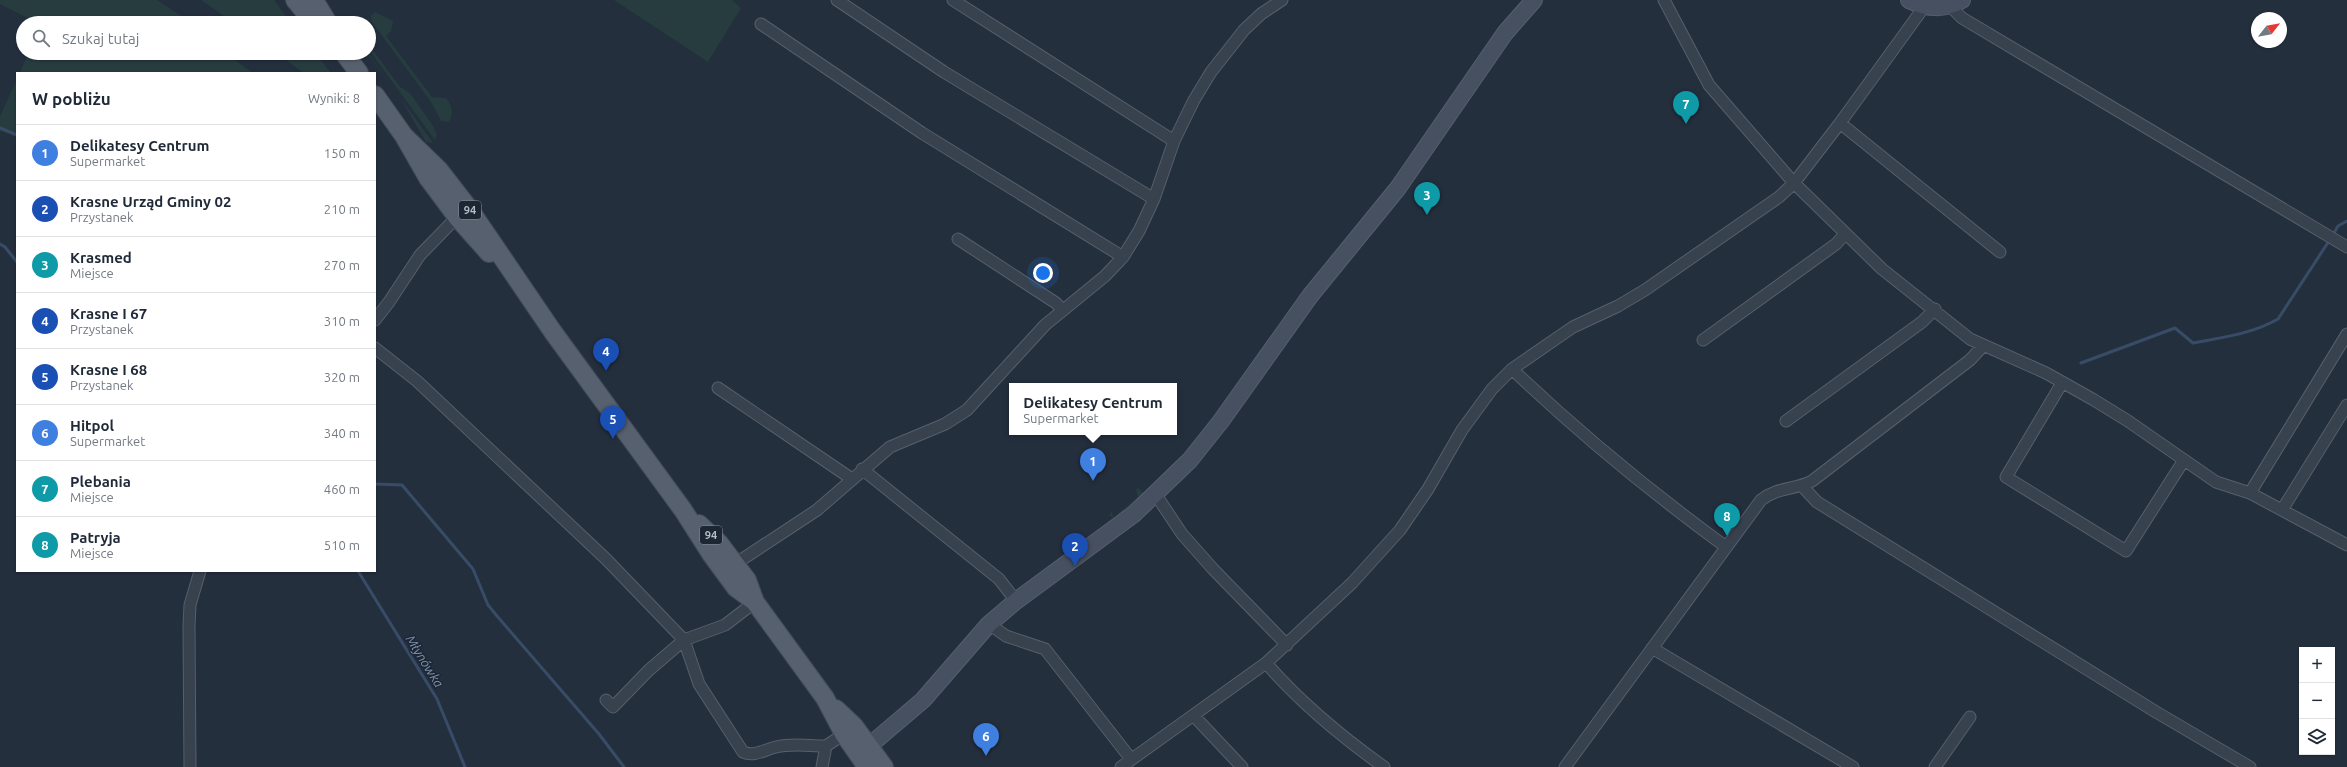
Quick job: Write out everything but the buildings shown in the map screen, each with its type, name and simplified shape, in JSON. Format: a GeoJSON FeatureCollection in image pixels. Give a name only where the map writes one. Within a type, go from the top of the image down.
{"type":"FeatureCollection","features":[{"type":"Feature","properties":{"kind":"main road"},"geometry":{"type":"LineString","coordinates":[[295,0],[308,16]]}},
{"type":"Feature","properties":{"kind":"main road"},"geometry":{"type":"LineString","coordinates":[[314,0],[324,16]]}},
{"type":"Feature","properties":{"kind":"main road"},"geometry":{"type":"LineString","coordinates":[[349,60],[358,72]]}},
{"type":"Feature","properties":{"kind":"main road","name":"94"},"geometry":{"type":"LineString","coordinates":[[376,96],[404,136],[428,178],[457,217],[526,293]]}},
{"type":"Feature","properties":{"kind":"main road","name":"94"},"geometry":{"type":"LineString","coordinates":[[404,136],[439,170],[470,210],[526,293],[683,510],[711,554],[732,583],[755,602],[825,698],[846,738],[868,767]]}},
{"type":"Feature","properties":{"kind":"main road","name":"94"},"geometry":{"type":"LineString","coordinates":[[683,510],[719,543],[747,580],[755,602]]}},
{"type":"Feature","properties":{"kind":"main road","name":"94"},"geometry":{"type":"LineString","coordinates":[[825,698],[854,726],[884,767]]}},
{"type":"Feature","properties":{"kind":"street"},"geometry":{"type":"LineString","coordinates":[[837,0],[944,72],[1154,199]]}},
{"type":"Feature","properties":{"kind":"street"},"geometry":{"type":"LineString","coordinates":[[953,0],[1174,141]]}},
{"type":"Feature","properties":{"kind":"street"},"geometry":{"type":"LineString","coordinates":[[732,583],[731,574],[735,564],[804,519],[890,447],[945,424],[967,410],[1045,324],[1105,276],[1123,257],[1139,231],[1154,199],[1174,141],[1194,100],[1216,66],[1244,30],[1261,14],[1282,0]]}},
{"type":"Feature","properties":{"kind":"street"},"geometry":{"type":"LineString","coordinates":[[868,767],[866,758],[868,746],[923,700],[989,624],[1016,601],[1119,526],[1156,495],[1204,443],[1310,296],[1398,188],[1505,33],[1534,0]]}},
{"type":"Feature","properties":{"kind":"street"},"geometry":{"type":"LineString","coordinates":[[1664,0],[1709,85],[1794,183],[1882,269],[1982,347],[2018,360],[2062,383],[2128,421],[2216,482],[2250,493],[2347,545]]}},
{"type":"Feature","properties":{"kind":"street"},"geometry":{"type":"LineString","coordinates":[[1910,0],[1924,7],[1956,3],[1968,22],[2347,247]]}},
{"type":"Feature","properties":{"kind":"street"},"geometry":{"type":"LineString","coordinates":[[1121,767],[1266,663],[1352,583],[1400,530],[1428,489],[1462,430],[1492,389],[1512,369],[1573,327],[1618,306],[1645,290],[1779,197],[1794,183],[1840,123],[1924,7]]}},
{"type":"Feature","properties":{"kind":"street"},"geometry":{"type":"LineString","coordinates":[[761,24],[922,133],[1123,257]]}},
{"type":"Feature","properties":{"kind":"street"},"geometry":{"type":"LineString","coordinates":[[1840,123],[2000,252]]}},
{"type":"Feature","properties":{"kind":"street"},"geometry":{"type":"LineString","coordinates":[[376,319],[420,255],[457,217]]}},
{"type":"Feature","properties":{"kind":"street"},"geometry":{"type":"LineString","coordinates":[[1703,340],[1836,244],[1845,234]]}},
{"type":"Feature","properties":{"kind":"street"},"geometry":{"type":"LineString","coordinates":[[958,240],[1056,303],[1062,310]]}},
{"type":"Feature","properties":{"kind":"street"},"geometry":{"type":"LineString","coordinates":[[1786,421],[1922,322],[1935,310]]}},
{"type":"Feature","properties":{"kind":"street"},"geometry":{"type":"LineString","coordinates":[[2250,493],[2347,334]]}},
{"type":"Feature","properties":{"kind":"street"},"geometry":{"type":"LineString","coordinates":[[1565,767],[1761,500],[1771,492],[1802,486],[1812,481],[1957,370],[1982,347]]}},
{"type":"Feature","properties":{"kind":"street"},"geometry":{"type":"LineString","coordinates":[[376,349],[417,381],[606,559],[684,640],[699,684],[743,752],[749,755],[777,746],[826,746],[846,738],[868,746]]}},
{"type":"Feature","properties":{"kind":"street"},"geometry":{"type":"LineString","coordinates":[[1512,369],[1554,409],[1666,502],[1726,547]]}},
{"type":"Feature","properties":{"kind":"street"},"geometry":{"type":"LineString","coordinates":[[2062,383],[2006,477],[2126,551],[2184,460]]}},
{"type":"Feature","properties":{"kind":"street"},"geometry":{"type":"LineString","coordinates":[[718,388],[852,479]]}},
{"type":"Feature","properties":{"kind":"street"},"geometry":{"type":"LineString","coordinates":[[2282,510],[2347,405]]}},
{"type":"Feature","properties":{"kind":"street"},"geometry":{"type":"LineString","coordinates":[[862,469],[999,579],[1016,601]]}},
{"type":"Feature","properties":{"kind":"street"},"geometry":{"type":"LineString","coordinates":[[1802,486],[1817,502],[2156,712],[2250,767]]}},
{"type":"Feature","properties":{"kind":"street"},"geometry":{"type":"LineString","coordinates":[[1156,495],[1182,534],[1213,569],[1287,645]]}},
{"type":"Feature","properties":{"kind":"street"},"geometry":{"type":"LineString","coordinates":[[711,554],[735,564]]}},
{"type":"Feature","properties":{"kind":"street"},"geometry":{"type":"LineString","coordinates":[[190,767],[190,605],[200,572]]}},
{"type":"Feature","properties":{"kind":"street"},"geometry":{"type":"LineString","coordinates":[[606,700],[613,707],[649,670],[684,640],[725,625],[755,602]]}},
{"type":"Feature","properties":{"kind":"street"},"geometry":{"type":"LineString","coordinates":[[989,624],[1006,636],[1044,649],[1131,759]]}},
{"type":"Feature","properties":{"kind":"street"},"geometry":{"type":"LineString","coordinates":[[1652,648],[1853,767]]}},
{"type":"Feature","properties":{"kind":"street"},"geometry":{"type":"LineString","coordinates":[[1266,663],[1279,677],[1357,748],[1384,767]]}},
{"type":"Feature","properties":{"kind":"street"},"geometry":{"type":"LineString","coordinates":[[1194,716],[1242,767]]}},
{"type":"Feature","properties":{"kind":"street"},"geometry":{"type":"LineString","coordinates":[[1935,767],[1970,717]]}},
{"type":"Feature","properties":{"kind":"street"},"geometry":{"type":"LineString","coordinates":[[822,767],[826,746]]}},
{"type":"Feature","properties":{"kind":"green space"},"geometry":{"type":"Polygon","coordinates":[[[0,0],[157,0],[181,16],[24,16],[0,4],[0,0]]]}},
{"type":"Feature","properties":{"kind":"green space"},"geometry":{"type":"Polygon","coordinates":[[[201,0],[274,0],[286,16],[224,16],[201,0]]]}},
{"type":"Feature","properties":{"kind":"green space"},"geometry":{"type":"Polygon","coordinates":[[[614,0],[732,0],[741,8],[708,62],[614,0]]]}},
{"type":"Feature","properties":{"kind":"green space"},"geometry":{"type":"Polygon","coordinates":[[[375,12],[393,21],[391,31],[386,36],[432,97],[446,98],[451,107],[452,113],[449,122],[441,121],[431,102],[376,27],[376,16],[371,16],[375,12]]]}},
{"type":"Feature","properties":{"kind":"green space"},"geometry":{"type":"Polygon","coordinates":[[[376,54],[400,87],[410,93],[433,126],[437,135],[435,140],[376,60],[376,54]]]}},
{"type":"Feature","properties":{"kind":"green space"},"geometry":{"type":"Polygon","coordinates":[[[25,60],[235,60],[252,72],[20,72],[25,60]]]}},
{"type":"Feature","properties":{"kind":"green space"},"geometry":{"type":"Polygon","coordinates":[[[286,60],[321,60],[330,72],[303,72],[286,60]]]}},
{"type":"Feature","properties":{"kind":"green space"},"geometry":{"type":"Polygon","coordinates":[[[372,60],[373,60],[394,89],[372,60]]]}},
{"type":"Feature","properties":{"kind":"green space"},"geometry":{"type":"Polygon","coordinates":[[[16,81],[16,137],[0,131],[0,116],[16,81]]]}},
{"type":"Feature","properties":{"kind":"green space"},"geometry":{"type":"Polygon","coordinates":[[[401,99],[433,143],[426,142],[401,99]]]}},
{"type":"Feature","properties":{"kind":"green space"},"geometry":{"type":"Polygon","coordinates":[[[1139,488],[1144,495],[1115,520],[1109,515],[1112,511],[1113,518],[1117,517],[1120,512],[1138,497],[1136,489],[1139,488]]]}},
{"type":"Feature","properties":{"kind":"waterway","name":"Młynówka"},"geometry":{"type":"LineString","coordinates":[[0,128],[16,135]]}},
{"type":"Feature","properties":{"kind":"waterway"},"geometry":{"type":"LineString","coordinates":[[2334,233],[2338,226],[2347,221]]}},
{"type":"Feature","properties":{"kind":"waterway"},"geometry":{"type":"LineString","coordinates":[[2081,363],[2175,328],[2193,343],[2248,332],[2268,324],[2278,319],[2329,241]]}},
{"type":"Feature","properties":{"kind":"waterway"},"geometry":{"type":"LineString","coordinates":[[0,244],[5,247],[16,261]]}},
{"type":"Feature","properties":{"kind":"waterway"},"geometry":{"type":"LineString","coordinates":[[376,484],[402,485],[473,569],[488,605],[599,734],[624,767]]}},
{"type":"Feature","properties":{"kind":"waterway","name":"Młynówka"},"geometry":{"type":"LineString","coordinates":[[359,572],[437,699],[465,767]]}},
{"type":"Feature","properties":{"kind":"place","name":"Plebania"},"geometry":{"type":"Point","coordinates":[1686,124]}},
{"type":"Feature","properties":{"kind":"place","name":"Krasmed"},"geometry":{"type":"Point","coordinates":[1427,215]}},
{"type":"Feature","properties":{"kind":"place","name":"Krasne I 67"},"geometry":{"type":"Point","coordinates":[606,371]}},
{"type":"Feature","properties":{"kind":"place","name":"Krasne I 68"},"geometry":{"type":"Point","coordinates":[613,439]}},
{"type":"Feature","properties":{"kind":"place","name":"Delikatesy Centrum"},"geometry":{"type":"Point","coordinates":[1093,481]}},
{"type":"Feature","properties":{"kind":"place","name":"Patryja"},"geometry":{"type":"Point","coordinates":[1727,536]}},
{"type":"Feature","properties":{"kind":"place","name":"Krasne Urząd Gminy 02"},"geometry":{"type":"Point","coordinates":[1075,566]}},
{"type":"Feature","properties":{"kind":"place","name":"Hitpol"},"geometry":{"type":"Point","coordinates":[986,756]}}]}
